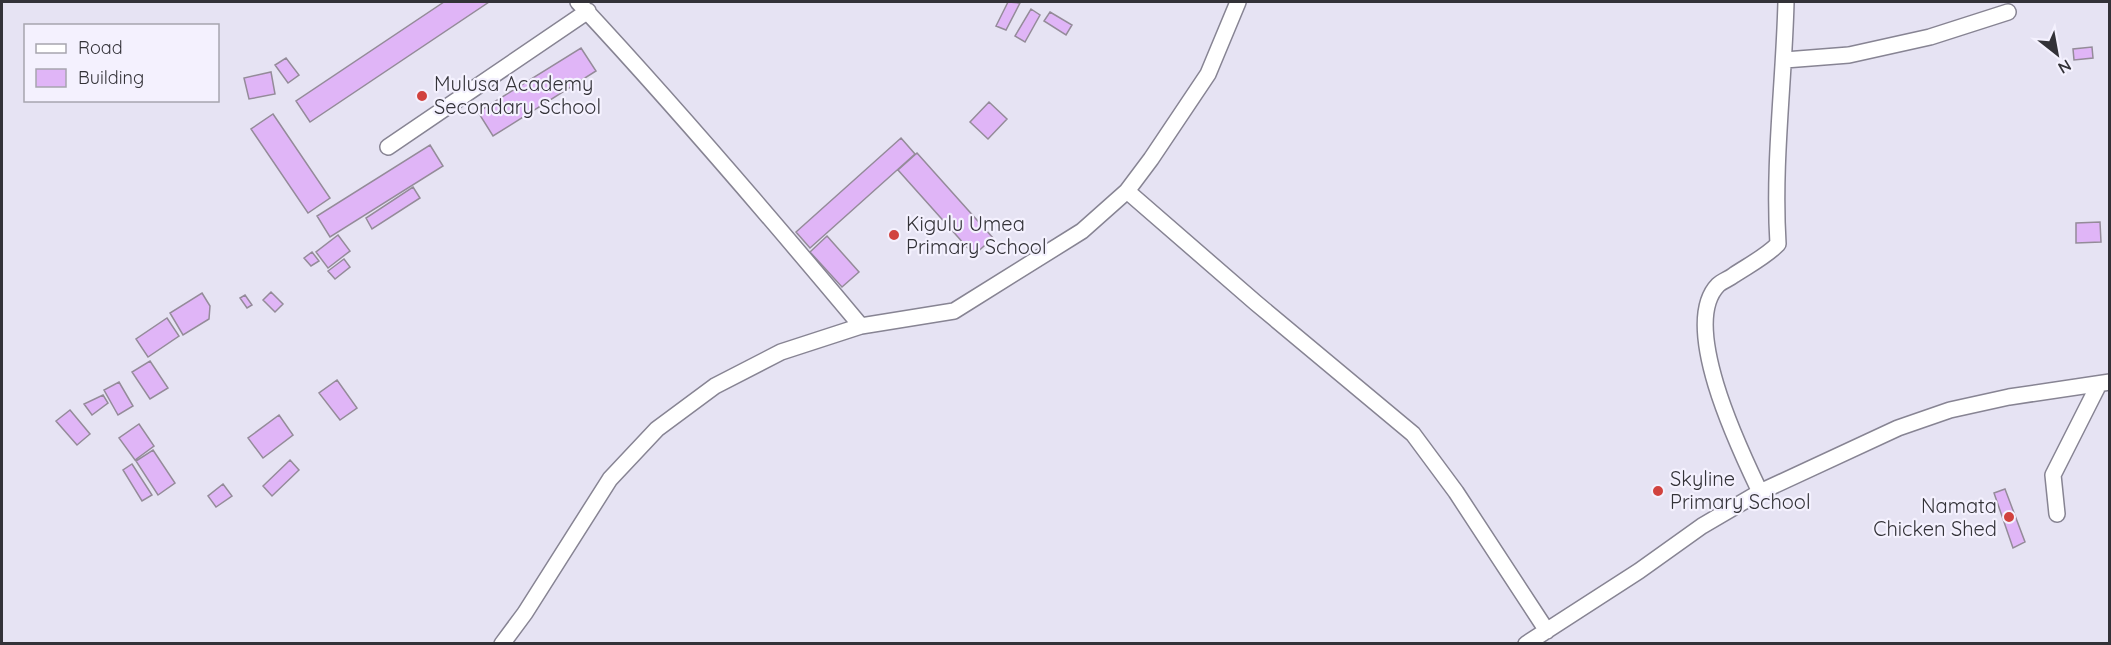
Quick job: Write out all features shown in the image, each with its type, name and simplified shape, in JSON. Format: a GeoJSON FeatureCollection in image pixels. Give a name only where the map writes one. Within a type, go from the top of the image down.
{"type":"FeatureCollection","features":[{"type":"Feature","properties":{"kind":"street"},"geometry":{"type":"LineString","coordinates":[[502,644],[525,613],[610,479],[657,429],[715,386],[781,352],[861,326],[954,311],[1082,231],[1126,190],[1151,159],[1208,75],[1238,2]]}},
{"type":"Feature","properties":{"kind":"street"},"geometry":{"type":"LineString","coordinates":[[1760,492],[1736,442],[1711,371],[1706,316],[1710,297],[1719,284],[1768,255],[1778,244],[1776,164],[1785,60],[1786,2]]}},
{"type":"Feature","properties":{"kind":"street"},"geometry":{"type":"LineString","coordinates":[[388,147],[583,6],[745,187],[861,326]]}},
{"type":"Feature","properties":{"kind":"street"},"geometry":{"type":"LineString","coordinates":[[1785,60],[1849,55],[1930,37],[2008,12]]}},
{"type":"Feature","properties":{"kind":"street"},"geometry":{"type":"LineString","coordinates":[[1126,190],[1256,303],[1413,434],[1456,492],[1547,631]]}},
{"type":"Feature","properties":{"kind":"street"},"geometry":{"type":"LineString","coordinates":[[1526,644],[1640,571],[1702,526],[1760,492],[1898,428],[1950,410],[2009,397],[2104,383]]}},
{"type":"Feature","properties":{"kind":"street"},"geometry":{"type":"LineString","coordinates":[[2057,514],[2053,475],[2104,383]]}},
{"type":"Feature","properties":{"kind":"building"},"geometry":{"type":"Polygon","coordinates":[[[444,2],[489,2],[310,122],[296,101],[444,2]]]}},
{"type":"Feature","properties":{"kind":"building"},"geometry":{"type":"Polygon","coordinates":[[[1008,2],[1020,3],[1006,30],[996,26],[1008,2]]]}},
{"type":"Feature","properties":{"kind":"building"},"geometry":{"type":"Polygon","coordinates":[[[1031,9],[1040,15],[1025,42],[1015,36],[1031,9]]]}},
{"type":"Feature","properties":{"kind":"building"},"geometry":{"type":"Polygon","coordinates":[[[1050,12],[1072,25],[1066,35],[1044,21],[1050,12]]]}},
{"type":"Feature","properties":{"kind":"building"},"geometry":{"type":"Polygon","coordinates":[[[2092,47],[2093,58],[2074,60],[2073,49],[2092,47]]]}},
{"type":"Feature","properties":{"kind":"building"},"geometry":{"type":"Polygon","coordinates":[[[581,48],[596,71],[493,136],[478,112],[581,48]]]}},
{"type":"Feature","properties":{"kind":"building"},"geometry":{"type":"Polygon","coordinates":[[[286,58],[299,75],[288,83],[275,65],[286,58]]]}},
{"type":"Feature","properties":{"kind":"building"},"geometry":{"type":"Polygon","coordinates":[[[271,72],[275,94],[249,99],[244,78],[271,72]]]}},
{"type":"Feature","properties":{"kind":"building"},"geometry":{"type":"Polygon","coordinates":[[[989,102],[1007,119],[988,139],[970,122],[989,102]]]}},
{"type":"Feature","properties":{"kind":"building"},"geometry":{"type":"Polygon","coordinates":[[[273,114],[330,198],[308,213],[251,129],[273,114]]]}},
{"type":"Feature","properties":{"kind":"building"},"geometry":{"type":"Polygon","coordinates":[[[901,138],[915,154],[810,248],[796,232],[901,138]]]}},
{"type":"Feature","properties":{"kind":"building"},"geometry":{"type":"Polygon","coordinates":[[[430,145],[443,166],[330,237],[317,216],[430,145]]]}},
{"type":"Feature","properties":{"kind":"building"},"geometry":{"type":"Polygon","coordinates":[[[917,153],[993,238],[974,255],[898,170],[917,153]]]}},
{"type":"Feature","properties":{"kind":"building"},"geometry":{"type":"Polygon","coordinates":[[[413,187],[420,198],[372,229],[366,218],[413,187]]]}},
{"type":"Feature","properties":{"kind":"building"},"geometry":{"type":"Polygon","coordinates":[[[2100,222],[2101,242],[2076,243],[2076,223],[2100,222]]]}},
{"type":"Feature","properties":{"kind":"building"},"geometry":{"type":"Polygon","coordinates":[[[338,235],[350,251],[328,268],[316,252],[338,235]]]}},
{"type":"Feature","properties":{"kind":"building"},"geometry":{"type":"Polygon","coordinates":[[[827,236],[859,272],[842,287],[810,252],[827,236]]]}},
{"type":"Feature","properties":{"kind":"building"},"geometry":{"type":"Polygon","coordinates":[[[312,252],[319,261],[311,266],[304,258],[312,252]]]}},
{"type":"Feature","properties":{"kind":"building"},"geometry":{"type":"Polygon","coordinates":[[[344,259],[350,267],[335,279],[328,271],[344,259]]]}},
{"type":"Feature","properties":{"kind":"building"},"geometry":{"type":"Polygon","coordinates":[[[271,292],[283,304],[275,312],[263,300],[271,292]]]}},
{"type":"Feature","properties":{"kind":"building"},"geometry":{"type":"Polygon","coordinates":[[[202,293],[210,306],[209,319],[183,335],[170,313],[202,293]]]}},
{"type":"Feature","properties":{"kind":"building"},"geometry":{"type":"Polygon","coordinates":[[[245,295],[252,305],[247,308],[240,298],[245,295]]]}},
{"type":"Feature","properties":{"kind":"building"},"geometry":{"type":"Polygon","coordinates":[[[167,318],[179,336],[148,357],[136,339],[167,318]]]}},
{"type":"Feature","properties":{"kind":"building"},"geometry":{"type":"Polygon","coordinates":[[[150,361],[168,388],[150,399],[132,372],[150,361]]]}},
{"type":"Feature","properties":{"kind":"building"},"geometry":{"type":"Polygon","coordinates":[[[337,380],[357,408],[340,420],[319,393],[337,380]]]}},
{"type":"Feature","properties":{"kind":"building"},"geometry":{"type":"Polygon","coordinates":[[[119,382],[133,406],[118,415],[104,390],[119,382]]]}},
{"type":"Feature","properties":{"kind":"building"},"geometry":{"type":"Polygon","coordinates":[[[103,395],[108,403],[92,415],[84,404],[103,395]]]}},
{"type":"Feature","properties":{"kind":"building"},"geometry":{"type":"Polygon","coordinates":[[[70,410],[90,434],[77,445],[56,421],[70,410]]]}},
{"type":"Feature","properties":{"kind":"building"},"geometry":{"type":"Polygon","coordinates":[[[279,415],[293,435],[263,458],[248,438],[279,415]]]}},
{"type":"Feature","properties":{"kind":"building"},"geometry":{"type":"Polygon","coordinates":[[[139,424],[154,446],[135,460],[119,438],[139,424]]]}},
{"type":"Feature","properties":{"kind":"building"},"geometry":{"type":"Polygon","coordinates":[[[153,450],[175,483],[158,495],[136,461],[153,450]]]}},
{"type":"Feature","properties":{"kind":"building"},"geometry":{"type":"Polygon","coordinates":[[[290,460],[299,470],[272,496],[263,486],[290,460]]]}},
{"type":"Feature","properties":{"kind":"building"},"geometry":{"type":"Polygon","coordinates":[[[132,464],[152,495],[142,501],[123,470],[132,464]]]}},
{"type":"Feature","properties":{"kind":"building"},"geometry":{"type":"Polygon","coordinates":[[[223,484],[232,496],[216,507],[208,496],[223,484]]]}},
{"type":"Feature","properties":{"kind":"building","name":"Namata Chicken Shed"},"geometry":{"type":"Polygon","coordinates":[[[2005,489],[2025,542],[2013,548],[1994,493],[2005,489]]]}},
{"type":"Feature","properties":{"kind":"place","name":"Mulusa Academy Secondary School"},"geometry":{"type":"Point","coordinates":[422,96]}},
{"type":"Feature","properties":{"kind":"place","name":"Kigulu Umea Primary School"},"geometry":{"type":"Point","coordinates":[894,235]}},
{"type":"Feature","properties":{"kind":"place","name":"Skyline Primary School"},"geometry":{"type":"Point","coordinates":[1658,491]}},
{"type":"Feature","properties":{"kind":"place","name":"Namata Chicken Shed"},"geometry":{"type":"Point","coordinates":[2009,517]}}]}
